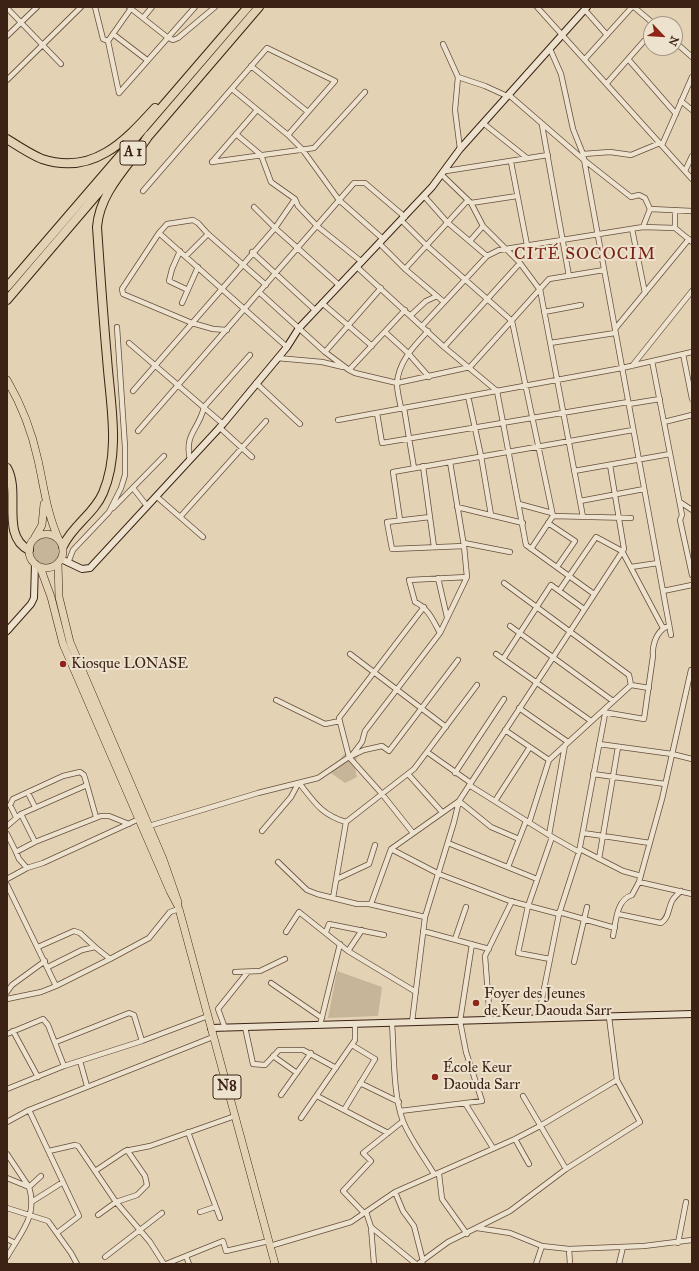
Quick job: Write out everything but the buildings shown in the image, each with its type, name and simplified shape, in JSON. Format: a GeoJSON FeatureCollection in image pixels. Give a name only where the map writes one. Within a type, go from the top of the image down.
{"type":"FeatureCollection","features":[{"type":"Feature","properties":{"kind":"highway","name":"A 1"},"geometry":{"type":"LineString","coordinates":[[7,287],[248,7]]}},
{"type":"Feature","properties":{"kind":"highway","name":"A 1"},"geometry":{"type":"LineString","coordinates":[[7,300],[112,176],[149,136],[259,7]]}},
{"type":"Feature","properties":{"kind":"highway"},"geometry":{"type":"LineString","coordinates":[[7,140],[43,159],[58,162],[88,160],[101,156],[122,142],[157,105],[179,88]]}},
{"type":"Feature","properties":{"kind":"highway"},"geometry":{"type":"LineString","coordinates":[[61,543],[72,529],[98,502],[105,487],[111,466],[112,424],[97,227],[99,212],[109,190],[149,136]]}},
{"type":"Feature","properties":{"kind":"highway"},"geometry":{"type":"LineString","coordinates":[[7,468],[11,475],[12,489],[10,510],[11,529],[17,541],[29,550]]}},
{"type":"Feature","properties":{"kind":"main road"},"geometry":{"type":"LineString","coordinates":[[7,380],[33,439],[45,497],[52,523],[61,543],[63,562],[59,597],[70,642],[149,826],[173,885],[179,907]]}},
{"type":"Feature","properties":{"kind":"main road"},"geometry":{"type":"LineString","coordinates":[[45,497],[42,524],[29,550],[32,560],[37,566],[52,597],[63,644],[170,892],[179,907]]}},
{"type":"Feature","properties":{"kind":"main road"},"geometry":{"type":"LineString","coordinates":[[35,538],[46,533],[55,536],[61,543]]}},
{"type":"Feature","properties":{"kind":"main road"},"geometry":{"type":"LineString","coordinates":[[37,566],[49,568],[63,562]]}},
{"type":"Feature","properties":{"kind":"main road","name":"N8"},"geometry":{"type":"LineString","coordinates":[[179,907],[274,1264]]}},
{"type":"Feature","properties":{"kind":"street"},"geometry":{"type":"LineString","coordinates":[[7,36],[37,7]]}},
{"type":"Feature","properties":{"kind":"street"},"geometry":{"type":"LineString","coordinates":[[7,80],[81,7]]}},
{"type":"Feature","properties":{"kind":"street"},"geometry":{"type":"LineString","coordinates":[[94,7],[103,39],[108,41]]}},
{"type":"Feature","properties":{"kind":"street"},"geometry":{"type":"LineString","coordinates":[[143,18],[152,7]]}},
{"type":"Feature","properties":{"kind":"street"},"geometry":{"type":"LineString","coordinates":[[195,7],[167,37],[119,93],[108,41],[131,8],[167,37],[173,40],[178,38],[215,7]]}},
{"type":"Feature","properties":{"kind":"street"},"geometry":{"type":"LineString","coordinates":[[537,7],[563,34],[692,179]]}},
{"type":"Feature","properties":{"kind":"street"},"geometry":{"type":"LineString","coordinates":[[585,59],[633,7],[644,16]]}},
{"type":"Feature","properties":{"kind":"street"},"geometry":{"type":"LineString","coordinates":[[7,8],[61,64]]}},
{"type":"Feature","properties":{"kind":"street"},"geometry":{"type":"LineString","coordinates":[[164,456],[63,562],[82,569],[90,568],[221,425],[278,358],[299,328],[424,196],[444,173],[460,149],[586,8],[607,35]]}},
{"type":"Feature","properties":{"kind":"street"},"geometry":{"type":"LineString","coordinates":[[113,34],[147,60]]}},
{"type":"Feature","properties":{"kind":"street"},"geometry":{"type":"LineString","coordinates":[[607,83],[643,42]]}},
{"type":"Feature","properties":{"kind":"street"},"geometry":{"type":"LineString","coordinates":[[443,44],[458,76],[455,110],[460,149]]}},
{"type":"Feature","properties":{"kind":"street"},"geometry":{"type":"LineString","coordinates":[[143,191],[267,48],[335,81],[288,135]]}},
{"type":"Feature","properties":{"kind":"street"},"geometry":{"type":"LineString","coordinates":[[550,49],[561,74],[573,130],[583,154],[671,634]]}},
{"type":"Feature","properties":{"kind":"street"},"geometry":{"type":"LineString","coordinates":[[683,49],[692,57]]}},
{"type":"Feature","properties":{"kind":"street"},"geometry":{"type":"LineString","coordinates":[[628,60],[676,114]]}},
{"type":"Feature","properties":{"kind":"street"},"geometry":{"type":"LineString","coordinates":[[251,66],[308,112]]}},
{"type":"Feature","properties":{"kind":"street"},"geometry":{"type":"LineString","coordinates":[[458,76],[508,96],[584,160],[631,197],[641,196],[645,198],[650,209],[643,227]]}},
{"type":"Feature","properties":{"kind":"street"},"geometry":{"type":"LineString","coordinates":[[583,154],[610,152],[631,154],[661,144],[692,77]]}},
{"type":"Feature","properties":{"kind":"street"},"geometry":{"type":"LineString","coordinates":[[232,89],[288,135],[302,149],[340,200],[381,241],[405,269],[444,302]]}},
{"type":"Feature","properties":{"kind":"street"},"geometry":{"type":"LineString","coordinates":[[258,110],[212,162],[314,148],[365,92]]}},
{"type":"Feature","properties":{"kind":"street"},"geometry":{"type":"LineString","coordinates":[[681,101],[692,110]]}},
{"type":"Feature","properties":{"kind":"street"},"geometry":{"type":"LineString","coordinates":[[483,123],[528,158]]}},
{"type":"Feature","properties":{"kind":"street"},"geometry":{"type":"LineString","coordinates":[[542,125],[569,276]]}},
{"type":"Feature","properties":{"kind":"street"},"geometry":{"type":"LineString","coordinates":[[236,134],[261,155],[271,182],[295,199],[298,206],[317,226],[362,262]]}},
{"type":"Feature","properties":{"kind":"street"},"geometry":{"type":"LineString","coordinates":[[444,173],[548,155]]}},
{"type":"Feature","properties":{"kind":"street"},"geometry":{"type":"LineString","coordinates":[[685,171],[692,156]]}},
{"type":"Feature","properties":{"kind":"street"},"geometry":{"type":"LineString","coordinates":[[510,162],[527,245]]}},
{"type":"Feature","properties":{"kind":"street"},"geometry":{"type":"LineString","coordinates":[[685,171],[692,170]]}},
{"type":"Feature","properties":{"kind":"street"},"geometry":{"type":"LineString","coordinates":[[444,173],[470,201],[483,226],[520,263],[540,290],[583,517]]}},
{"type":"Feature","properties":{"kind":"street"},"geometry":{"type":"LineString","coordinates":[[138,431],[354,183],[365,183],[403,219],[426,245],[466,278],[487,300],[512,321],[527,386],[552,515],[531,548]]}},
{"type":"Feature","properties":{"kind":"street"},"geometry":{"type":"LineString","coordinates":[[424,196],[447,222],[487,256]]}},
{"type":"Feature","properties":{"kind":"street"},"geometry":{"type":"LineString","coordinates":[[405,269],[447,222],[470,201],[517,196]]}},
{"type":"Feature","properties":{"kind":"street"},"geometry":{"type":"LineString","coordinates":[[133,391],[252,252],[275,228],[295,199]]}},
{"type":"Feature","properties":{"kind":"street"},"geometry":{"type":"LineString","coordinates":[[254,207],[275,228],[339,285]]}},
{"type":"Feature","properties":{"kind":"street"},"geometry":{"type":"LineString","coordinates":[[650,209],[692,211]]}},
{"type":"Feature","properties":{"kind":"street"},"geometry":{"type":"LineString","coordinates":[[675,210],[675,228]]}},
{"type":"Feature","properties":{"kind":"street"},"geometry":{"type":"LineString","coordinates":[[227,330],[213,329],[192,323],[123,294],[122,289],[159,233],[167,224],[193,220],[266,285]]}},
{"type":"Feature","properties":{"kind":"street"},"geometry":{"type":"LineString","coordinates":[[470,242],[483,226]]}},
{"type":"Feature","properties":{"kind":"street"},"geometry":{"type":"LineString","coordinates":[[423,326],[487,256],[507,249],[643,227],[675,228],[691,240],[645,293],[615,331],[550,343]]}},
{"type":"Feature","properties":{"kind":"street"},"geometry":{"type":"LineString","coordinates":[[632,229],[645,293]]}},
{"type":"Feature","properties":{"kind":"street"},"geometry":{"type":"LineString","coordinates":[[159,233],[246,308],[287,346]]}},
{"type":"Feature","properties":{"kind":"street"},"geometry":{"type":"LineString","coordinates":[[186,256],[208,234]]}},
{"type":"Feature","properties":{"kind":"street"},"geometry":{"type":"LineString","coordinates":[[180,251],[172,269],[169,281],[188,290]]}},
{"type":"Feature","properties":{"kind":"street"},"geometry":{"type":"LineString","coordinates":[[252,252],[316,310]]}},
{"type":"Feature","properties":{"kind":"street"},"geometry":{"type":"LineString","coordinates":[[444,347],[520,263]]}},
{"type":"Feature","properties":{"kind":"street"},"geometry":{"type":"LineString","coordinates":[[182,303],[198,267]]}},
{"type":"Feature","properties":{"kind":"street"},"geometry":{"type":"LineString","coordinates":[[357,267],[423,326],[444,347],[470,367],[497,391],[526,545],[594,594]]}},
{"type":"Feature","properties":{"kind":"street"},"geometry":{"type":"LineString","coordinates":[[259,292],[326,352],[348,369],[355,373],[397,383],[470,367],[549,279],[604,270]]}},
{"type":"Feature","properties":{"kind":"street"},"geometry":{"type":"LineString","coordinates":[[326,352],[381,288]]}},
{"type":"Feature","properties":{"kind":"street"},"geometry":{"type":"LineString","coordinates":[[632,366],[692,291]]}},
{"type":"Feature","properties":{"kind":"street"},"geometry":{"type":"LineString","coordinates":[[411,315],[426,301],[437,296]]}},
{"type":"Feature","properties":{"kind":"street"},"geometry":{"type":"LineString","coordinates":[[322,303],[372,346]]}},
{"type":"Feature","properties":{"kind":"street"},"geometry":{"type":"LineString","coordinates":[[544,312],[581,305]]}},
{"type":"Feature","properties":{"kind":"street"},"geometry":{"type":"LineString","coordinates":[[348,369],[372,346],[405,310]]}},
{"type":"Feature","properties":{"kind":"street"},"geometry":{"type":"LineString","coordinates":[[109,512],[121,488],[126,463],[117,327]]}},
{"type":"Feature","properties":{"kind":"street"},"geometry":{"type":"LineString","coordinates":[[414,468],[397,383],[402,364],[408,353],[428,331]]}},
{"type":"Feature","properties":{"kind":"street"},"geometry":{"type":"LineString","coordinates":[[385,332],[408,353],[429,377]]}},
{"type":"Feature","properties":{"kind":"street"},"geometry":{"type":"LineString","coordinates":[[129,343],[204,407],[252,457]]}},
{"type":"Feature","properties":{"kind":"street"},"geometry":{"type":"LineString","coordinates":[[338,420],[622,368],[692,352]]}},
{"type":"Feature","properties":{"kind":"street"},"geometry":{"type":"LineString","coordinates":[[683,354],[690,382],[692,399]]}},
{"type":"Feature","properties":{"kind":"street"},"geometry":{"type":"LineString","coordinates":[[190,460],[187,447],[190,434],[202,414],[204,407],[250,355]]}},
{"type":"Feature","properties":{"kind":"street"},"geometry":{"type":"LineString","coordinates":[[278,358],[322,362],[348,369]]}},
{"type":"Feature","properties":{"kind":"street"},"geometry":{"type":"LineString","coordinates":[[652,361],[680,502],[682,515],[680,520],[692,575]]}},
{"type":"Feature","properties":{"kind":"street"},"geometry":{"type":"LineString","coordinates":[[256,383],[300,424]]}},
{"type":"Feature","properties":{"kind":"street"},"geometry":{"type":"LineString","coordinates":[[468,396],[481,456],[491,515]]}},
{"type":"Feature","properties":{"kind":"street"},"geometry":{"type":"LineString","coordinates":[[377,413],[382,443],[660,399]]}},
{"type":"Feature","properties":{"kind":"street"},"geometry":{"type":"LineString","coordinates":[[664,422],[692,415]]}},
{"type":"Feature","properties":{"kind":"street"},"geometry":{"type":"LineString","coordinates":[[180,517],[266,421]]}},
{"type":"Feature","properties":{"kind":"street"},"geometry":{"type":"LineString","coordinates":[[400,520],[393,472],[633,430]]}},
{"type":"Feature","properties":{"kind":"street"},"geometry":{"type":"LineString","coordinates":[[574,471],[670,454]]}},
{"type":"Feature","properties":{"kind":"street"},"geometry":{"type":"LineString","coordinates":[[349,758],[362,742],[366,731],[440,633],[467,577],[464,544],[450,462]]}},
{"type":"Feature","properties":{"kind":"street"},"geometry":{"type":"LineString","coordinates":[[412,1022],[425,917],[439,874],[459,801],[624,549],[610,465]]}},
{"type":"Feature","properties":{"kind":"street"},"geometry":{"type":"LineString","coordinates":[[423,466],[434,547]]}},
{"type":"Feature","properties":{"kind":"street"},"geometry":{"type":"LineString","coordinates":[[133,488],[147,506]]}},
{"type":"Feature","properties":{"kind":"street"},"geometry":{"type":"LineString","coordinates":[[580,501],[644,489]]}},
{"type":"Feature","properties":{"kind":"street"},"geometry":{"type":"LineString","coordinates":[[156,496],[203,537]]}},
{"type":"Feature","properties":{"kind":"street"},"geometry":{"type":"LineString","coordinates":[[680,502],[692,510]]}},
{"type":"Feature","properties":{"kind":"street"},"geometry":{"type":"LineString","coordinates":[[519,504],[552,515],[631,518]]}},
{"type":"Feature","properties":{"kind":"street"},"geometry":{"type":"LineString","coordinates":[[458,506],[522,524]]}},
{"type":"Feature","properties":{"kind":"street"},"geometry":{"type":"LineString","coordinates":[[430,518],[387,522],[392,549],[464,544],[510,552]]}},
{"type":"Feature","properties":{"kind":"street"},"geometry":{"type":"LineString","coordinates":[[548,523],[575,541],[557,567]]}},
{"type":"Feature","properties":{"kind":"street"},"geometry":{"type":"LineString","coordinates":[[559,590],[596,537],[622,551],[663,628]]}},
{"type":"Feature","properties":{"kind":"street"},"geometry":{"type":"LineString","coordinates":[[631,567],[658,563]]}},
{"type":"Feature","properties":{"kind":"street"},"geometry":{"type":"LineString","coordinates":[[7,631],[31,604],[34,598],[37,566]]}},
{"type":"Feature","properties":{"kind":"street"},"geometry":{"type":"LineString","coordinates":[[440,633],[431,615],[424,607],[415,602],[409,580],[467,577]]}},
{"type":"Feature","properties":{"kind":"street"},"geometry":{"type":"LineString","coordinates":[[438,578],[447,617]]}},
{"type":"Feature","properties":{"kind":"street"},"geometry":{"type":"LineString","coordinates":[[504,583],[629,675],[631,685]]}},
{"type":"Feature","properties":{"kind":"street"},"geometry":{"type":"LineString","coordinates":[[503,659],[538,608],[551,585],[584,609]]}},
{"type":"Feature","properties":{"kind":"street"},"geometry":{"type":"LineString","coordinates":[[663,592],[692,585]]}},
{"type":"Feature","properties":{"kind":"street"},"geometry":{"type":"LineString","coordinates":[[412,833],[382,794],[349,758],[339,718],[424,607]]}},
{"type":"Feature","properties":{"kind":"street"},"geometry":{"type":"LineString","coordinates":[[603,712],[644,720],[653,646],[663,628],[669,625]]}},
{"type":"Feature","properties":{"kind":"street"},"geometry":{"type":"LineString","coordinates":[[510,626],[613,701]]}},
{"type":"Feature","properties":{"kind":"street"},"geometry":{"type":"LineString","coordinates":[[350,654],[446,727]]}},
{"type":"Feature","properties":{"kind":"street"},"geometry":{"type":"LineString","coordinates":[[496,654],[591,721]]}},
{"type":"Feature","properties":{"kind":"street"},"geometry":{"type":"LineString","coordinates":[[149,826],[258,793],[299,784],[318,778],[364,750],[382,746],[389,751],[458,660]]}},
{"type":"Feature","properties":{"kind":"street"},"geometry":{"type":"LineString","coordinates":[[613,936],[621,902],[625,897],[632,895],[639,882],[665,784],[691,670]]}},
{"type":"Feature","properties":{"kind":"street"},"geometry":{"type":"LineString","coordinates":[[332,898],[337,879],[346,822],[414,769],[477,685]]}},
{"type":"Feature","properties":{"kind":"street"},"geometry":{"type":"LineString","coordinates":[[631,685],[649,688]]}},
{"type":"Feature","properties":{"kind":"street"},"geometry":{"type":"LineString","coordinates":[[508,867],[519,839],[528,822],[549,760],[631,685]]}},
{"type":"Feature","properties":{"kind":"street"},"geometry":{"type":"LineString","coordinates":[[455,773],[504,699]]}},
{"type":"Feature","properties":{"kind":"street"},"geometry":{"type":"LineString","coordinates":[[276,700],[325,724],[340,721]]}},
{"type":"Feature","properties":{"kind":"street"},"geometry":{"type":"LineString","coordinates":[[519,708],[567,744]]}},
{"type":"Feature","properties":{"kind":"street"},"geometry":{"type":"LineString","coordinates":[[538,1019],[559,913],[583,833],[599,744],[603,712]]}},
{"type":"Feature","properties":{"kind":"street"},"geometry":{"type":"LineString","coordinates":[[505,730],[549,760]]}},
{"type":"Feature","properties":{"kind":"street"},"geometry":{"type":"LineString","coordinates":[[550,959],[518,953],[528,906],[550,836],[567,744]]}},
{"type":"Feature","properties":{"kind":"street"},"geometry":{"type":"LineString","coordinates":[[599,744],[672,754],[692,759]]}},
{"type":"Feature","properties":{"kind":"street"},"geometry":{"type":"LineString","coordinates":[[495,801],[530,747]]}},
{"type":"Feature","properties":{"kind":"street"},"geometry":{"type":"LineString","coordinates":[[599,859],[618,747]]}},
{"type":"Feature","properties":{"kind":"street"},"geometry":{"type":"LineString","coordinates":[[427,752],[470,784],[550,836],[623,871],[640,876]]}},
{"type":"Feature","properties":{"kind":"street"},"geometry":{"type":"LineString","coordinates":[[16,817],[10,805],[11,802],[76,772],[84,775],[96,817]]}},
{"type":"Feature","properties":{"kind":"street"},"geometry":{"type":"LineString","coordinates":[[408,774],[442,812]]}},
{"type":"Feature","properties":{"kind":"street"},"geometry":{"type":"LineString","coordinates":[[593,774],[665,784]]}},
{"type":"Feature","properties":{"kind":"street"},"geometry":{"type":"LineString","coordinates":[[299,784],[320,810],[334,818],[346,822]]}},
{"type":"Feature","properties":{"kind":"street"},"geometry":{"type":"LineString","coordinates":[[262,831],[291,797],[299,784]]}},
{"type":"Feature","properties":{"kind":"street"},"geometry":{"type":"LineString","coordinates":[[7,826],[21,814],[87,785]]}},
{"type":"Feature","properties":{"kind":"street"},"geometry":{"type":"LineString","coordinates":[[28,793],[35,807]]}},
{"type":"Feature","properties":{"kind":"street"},"geometry":{"type":"LineString","coordinates":[[371,904],[391,849],[459,801]]}},
{"type":"Feature","properties":{"kind":"street"},"geometry":{"type":"LineString","coordinates":[[459,801],[491,827],[519,839]]}},
{"type":"Feature","properties":{"kind":"street"},"geometry":{"type":"LineString","coordinates":[[21,814],[35,842]]}},
{"type":"Feature","properties":{"kind":"street"},"geometry":{"type":"LineString","coordinates":[[16,852],[35,842],[96,817],[109,816],[129,824]]}},
{"type":"Feature","properties":{"kind":"street"},"geometry":{"type":"LineString","coordinates":[[7,879],[27,868],[43,863],[139,819]]}},
{"type":"Feature","properties":{"kind":"street"},"geometry":{"type":"LineString","coordinates":[[583,833],[650,843]]}},
{"type":"Feature","properties":{"kind":"street"},"geometry":{"type":"LineString","coordinates":[[7,834],[18,859],[27,868]]}},
{"type":"Feature","properties":{"kind":"street"},"geometry":{"type":"LineString","coordinates":[[448,843],[537,878]]}},
{"type":"Feature","properties":{"kind":"street"},"geometry":{"type":"LineString","coordinates":[[337,879],[369,864],[375,845]]}},
{"type":"Feature","properties":{"kind":"street"},"geometry":{"type":"LineString","coordinates":[[391,849],[439,874],[512,902],[615,928]]}},
{"type":"Feature","properties":{"kind":"street"},"geometry":{"type":"LineString","coordinates":[[278,862],[307,890],[357,904],[371,904],[425,917]]}},
{"type":"Feature","properties":{"kind":"street"},"geometry":{"type":"LineString","coordinates":[[639,882],[692,894]]}},
{"type":"Feature","properties":{"kind":"street"},"geometry":{"type":"LineString","coordinates":[[7,885],[56,986]]}},
{"type":"Feature","properties":{"kind":"street"},"geometry":{"type":"LineString","coordinates":[[618,914],[661,923],[669,913],[673,900],[681,891]]}},
{"type":"Feature","properties":{"kind":"street"},"geometry":{"type":"LineString","coordinates":[[490,1020],[485,956],[512,902]]}},
{"type":"Feature","properties":{"kind":"street"},"geometry":{"type":"LineString","coordinates":[[7,999],[41,992],[110,959],[149,938],[170,912],[179,907]]}},
{"type":"Feature","properties":{"kind":"street"},"geometry":{"type":"LineString","coordinates":[[454,940],[466,907]]}},
{"type":"Feature","properties":{"kind":"street"},"geometry":{"type":"LineString","coordinates":[[574,962],[586,907]]}},
{"type":"Feature","properties":{"kind":"street"},"geometry":{"type":"LineString","coordinates":[[286,932],[300,912],[348,951],[416,992]]}},
{"type":"Feature","properties":{"kind":"street"},"geometry":{"type":"LineString","coordinates":[[326,932],[329,924],[384,935]]}},
{"type":"Feature","properties":{"kind":"street"},"geometry":{"type":"LineString","coordinates":[[348,951],[362,930]]}},
{"type":"Feature","properties":{"kind":"street"},"geometry":{"type":"LineString","coordinates":[[38,947],[74,931],[80,933],[110,959]]}},
{"type":"Feature","properties":{"kind":"street"},"geometry":{"type":"LineString","coordinates":[[423,931],[489,949]]}},
{"type":"Feature","properties":{"kind":"street"},"geometry":{"type":"LineString","coordinates":[[320,1025],[340,944]]}},
{"type":"Feature","properties":{"kind":"street"},"geometry":{"type":"LineString","coordinates":[[400,1110],[482,1101],[466,1052],[460,1021],[472,944]]}},
{"type":"Feature","properties":{"kind":"street"},"geometry":{"type":"LineString","coordinates":[[48,967],[82,950],[95,947]]}},
{"type":"Feature","properties":{"kind":"street"},"geometry":{"type":"LineString","coordinates":[[235,972],[247,973],[260,971],[285,959]]}},
{"type":"Feature","properties":{"kind":"street"},"geometry":{"type":"LineString","coordinates":[[7,992],[12,985],[45,961]]}},
{"type":"Feature","properties":{"kind":"street"},"geometry":{"type":"LineString","coordinates":[[225,1028],[218,1009],[247,973]]}},
{"type":"Feature","properties":{"kind":"street"},"geometry":{"type":"LineString","coordinates":[[271,983],[322,1018]]}},
{"type":"Feature","properties":{"kind":"street"},"geometry":{"type":"LineString","coordinates":[[56,1042],[129,1013],[134,1015],[142,1041]]}},
{"type":"Feature","properties":{"kind":"street"},"geometry":{"type":"LineString","coordinates":[[211,1028],[692,1014]]}},
{"type":"Feature","properties":{"kind":"street"},"geometry":{"type":"LineString","coordinates":[[7,1089],[64,1066],[142,1041],[208,1016]]}},
{"type":"Feature","properties":{"kind":"street"},"geometry":{"type":"LineString","coordinates":[[419,1263],[448,1242],[467,1234],[510,1211],[566,1169],[640,1122],[618,1080],[608,1016]]}},
{"type":"Feature","properties":{"kind":"street"},"geometry":{"type":"LineString","coordinates":[[7,1034],[43,1020],[47,1022],[64,1066]]}},
{"type":"Feature","properties":{"kind":"street"},"geometry":{"type":"LineString","coordinates":[[392,1023],[394,1071],[403,1121],[436,1174],[442,1199],[467,1234]]}},
{"type":"Feature","properties":{"kind":"street"},"geometry":{"type":"LineString","coordinates":[[301,1118],[355,1040],[355,1024]]}},
{"type":"Feature","properties":{"kind":"street"},"geometry":{"type":"LineString","coordinates":[[245,1027],[253,1064],[266,1065],[273,1056],[282,1049],[303,1050],[336,1068]]}},
{"type":"Feature","properties":{"kind":"street"},"geometry":{"type":"LineString","coordinates":[[13,1031],[38,1077]]}},
{"type":"Feature","properties":{"kind":"street"},"geometry":{"type":"LineString","coordinates":[[7,1122],[29,1110],[213,1036]]}},
{"type":"Feature","properties":{"kind":"street"},"geometry":{"type":"LineString","coordinates":[[344,1110],[375,1059],[352,1045]]}},
{"type":"Feature","properties":{"kind":"street"},"geometry":{"type":"LineString","coordinates":[[281,1095],[311,1053]]}},
{"type":"Feature","properties":{"kind":"street"},"geometry":{"type":"LineString","coordinates":[[273,1056],[297,1073]]}},
{"type":"Feature","properties":{"kind":"street"},"geometry":{"type":"LineString","coordinates":[[80,1061],[87,1086]]}},
{"type":"Feature","properties":{"kind":"street"},"geometry":{"type":"LineString","coordinates":[[49,1150],[77,1145],[116,1202],[140,1230],[165,1264],[223,1241],[226,1251],[269,1243],[351,1222],[395,1192],[515,1139],[618,1080]]}},
{"type":"Feature","properties":{"kind":"street"},"geometry":{"type":"LineString","coordinates":[[360,1083],[399,1102]]}},
{"type":"Feature","properties":{"kind":"street"},"geometry":{"type":"LineString","coordinates":[[317,1096],[388,1133]]}},
{"type":"Feature","properties":{"kind":"street"},"geometry":{"type":"LineString","coordinates":[[523,1096],[566,1169]]}},
{"type":"Feature","properties":{"kind":"street"},"geometry":{"type":"LineString","coordinates":[[465,1103],[493,1148]]}},
{"type":"Feature","properties":{"kind":"street"},"geometry":{"type":"LineString","coordinates":[[29,1110],[49,1150],[78,1216],[57,1233]]}},
{"type":"Feature","properties":{"kind":"street"},"geometry":{"type":"LineString","coordinates":[[95,1171],[115,1156],[127,1150],[145,1147],[235,1116]]}},
{"type":"Feature","properties":{"kind":"street"},"geometry":{"type":"LineString","coordinates":[[374,1264],[371,1227],[365,1212],[343,1191],[371,1161],[363,1153],[403,1121]]}},
{"type":"Feature","properties":{"kind":"street"},"geometry":{"type":"LineString","coordinates":[[188,1132],[220,1218]]}},
{"type":"Feature","properties":{"kind":"street"},"geometry":{"type":"LineString","coordinates":[[515,1139],[529,1164]]}},
{"type":"Feature","properties":{"kind":"street"},"geometry":{"type":"LineString","coordinates":[[98,1216],[116,1202],[137,1195],[146,1185],[145,1176],[127,1150]]}},
{"type":"Feature","properties":{"kind":"street"},"geometry":{"type":"LineString","coordinates":[[7,1154],[29,1187],[33,1201],[31,1217],[7,1257]]}},
{"type":"Feature","properties":{"kind":"street"},"geometry":{"type":"LineString","coordinates":[[29,1187],[41,1176]]}},
{"type":"Feature","properties":{"kind":"street"},"geometry":{"type":"LineString","coordinates":[[7,1178],[29,1187]]}},
{"type":"Feature","properties":{"kind":"street"},"geometry":{"type":"LineString","coordinates":[[33,1201],[63,1182]]}},
{"type":"Feature","properties":{"kind":"street"},"geometry":{"type":"LineString","coordinates":[[395,1192],[403,1210],[414,1226],[419,1263]]}},
{"type":"Feature","properties":{"kind":"street"},"geometry":{"type":"LineString","coordinates":[[678,1242],[686,1202]]}},
{"type":"Feature","properties":{"kind":"street"},"geometry":{"type":"LineString","coordinates":[[200,1212],[215,1207]]}},
{"type":"Feature","properties":{"kind":"street"},"geometry":{"type":"LineString","coordinates":[[7,1208],[31,1217],[48,1221],[77,1264]]}},
{"type":"Feature","properties":{"kind":"street"},"geometry":{"type":"LineString","coordinates":[[105,1257],[162,1213]]}},
{"type":"Feature","properties":{"kind":"street"},"geometry":{"type":"LineString","coordinates":[[371,1227],[419,1263]]}},
{"type":"Feature","properties":{"kind":"street"},"geometry":{"type":"LineString","coordinates":[[477,1228],[510,1234],[542,1246],[569,1249],[623,1247],[692,1240]]}},
{"type":"Feature","properties":{"kind":"street"},"geometry":{"type":"LineString","coordinates":[[7,1239],[15,1243]]}},
{"type":"Feature","properties":{"kind":"street"},"geometry":{"type":"LineString","coordinates":[[536,1264],[542,1246]]}},
{"type":"Feature","properties":{"kind":"street"},"geometry":{"type":"LineString","coordinates":[[619,1264],[623,1247]]}},
{"type":"Feature","properties":{"kind":"street"},"geometry":{"type":"LineString","coordinates":[[569,1249],[570,1264]]}},
{"type":"Feature","properties":{"kind":"street"},"geometry":{"type":"LineString","coordinates":[[186,1256],[189,1264]]}},
{"type":"Feature","properties":{"kind":"shaded area"},"geometry":{"type":"Polygon","coordinates":[[[46,536],[57,540],[61,551],[57,562],[46,566],[35,562],[31,551],[35,540],[46,536]]]}},
{"type":"Feature","properties":{"kind":"shaded area"},"geometry":{"type":"Polygon","coordinates":[[[353,752],[358,756],[354,764],[357,777],[345,783],[331,773],[344,754],[353,752]]]}},
{"type":"Feature","properties":{"kind":"shaded area"},"geometry":{"type":"Polygon","coordinates":[[[337,971],[382,987],[378,1016],[328,1018],[337,971]]]}},
{"type":"Feature","properties":{"kind":"place","name":"Kiosque LONASE"},"geometry":{"type":"Point","coordinates":[63,664]}},
{"type":"Feature","properties":{"kind":"place","name":"Foyer des Jeunes de Keur Daouda Sarr"},"geometry":{"type":"Point","coordinates":[476,1003]}},
{"type":"Feature","properties":{"kind":"place","name":"École Keur Daouda Sarr"},"geometry":{"type":"Point","coordinates":[435,1077]}},
{"type":"Feature","properties":{"kind":"district","name":"CITÉ SOCOCIM"},"geometry":{"type":"Point","coordinates":[585,255]}}]}
